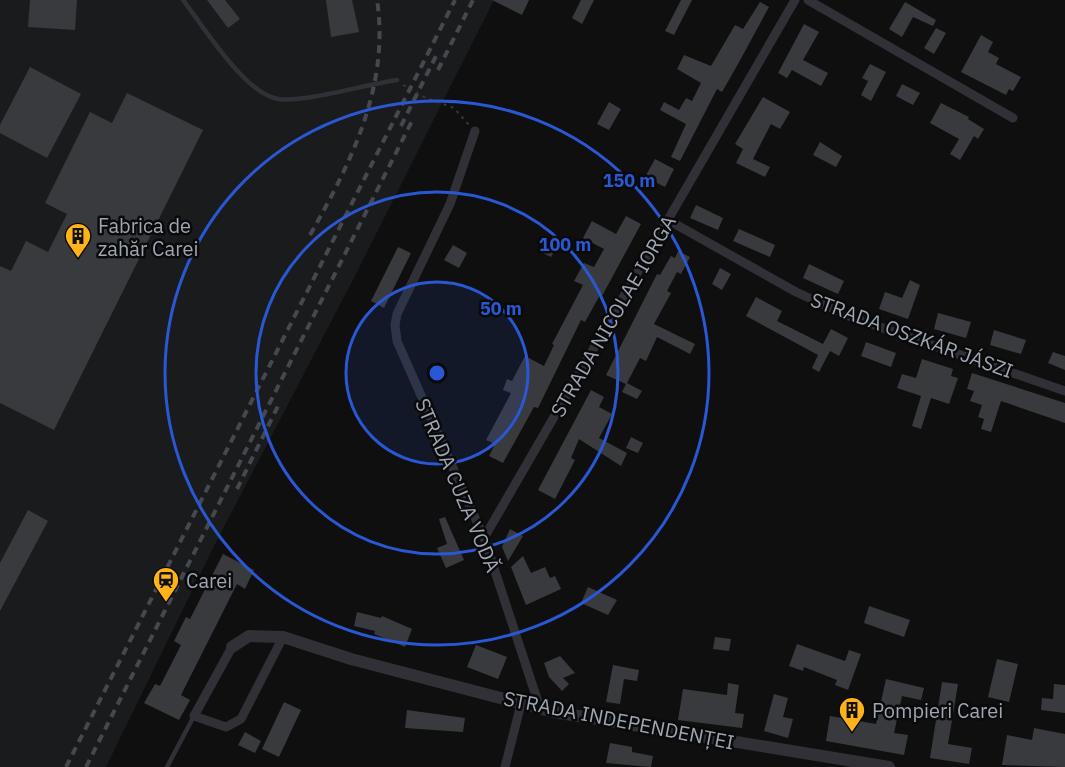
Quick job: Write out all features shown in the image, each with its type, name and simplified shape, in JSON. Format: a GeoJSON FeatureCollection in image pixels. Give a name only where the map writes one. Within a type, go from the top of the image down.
{"type":"FeatureCollection","features":[{"type":"Feature","properties":{"kind":"street","name":"STRADA NICOLAE IORGA"},"geometry":{"type":"LineString","coordinates":[[484,538],[795,0]]}},
{"type":"Feature","properties":{"kind":"street"},"geometry":{"type":"LineString","coordinates":[[808,0],[1013,118]]}},
{"type":"Feature","properties":{"kind":"street","name":"STRADA CUZA VODĂ"},"geometry":{"type":"LineString","coordinates":[[475,131],[450,204],[398,314],[395,325],[397,341],[484,538],[540,708]]}},
{"type":"Feature","properties":{"kind":"street","name":"STRADA OSZKÁR JÁSZI"},"geometry":{"type":"LineString","coordinates":[[668,220],[796,292],[851,317],[1065,391]]}},
{"type":"Feature","properties":{"kind":"street","name":"STRADA INDEPENDENȚEI"},"geometry":{"type":"LineString","coordinates":[[194,716],[232,647],[249,636],[283,637],[351,660],[521,704],[889,767]]}},
{"type":"Feature","properties":{"kind":"street"},"geometry":{"type":"LineString","coordinates":[[194,716],[226,728],[241,719],[283,637]]}},
{"type":"Feature","properties":{"kind":"street"},"geometry":{"type":"LineString","coordinates":[[505,767],[521,704]]}},
{"type":"Feature","properties":{"kind":"lane"},"geometry":{"type":"LineString","coordinates":[[183,0],[239,73],[258,90],[270,97],[295,99],[397,80]]}},
{"type":"Feature","properties":{"kind":"lane","name":"STRADA INDEPENDENȚEI"},"geometry":{"type":"LineString","coordinates":[[167,767],[194,716]]}},
{"type":"Feature","properties":{"kind":"path"},"geometry":{"type":"LineString","coordinates":[[397,80],[424,97],[454,108],[475,131]]}},
{"type":"Feature","properties":{"kind":"shaded area"},"geometry":{"type":"Polygon","coordinates":[[[0,0],[494,0],[356,274],[214,546],[106,767],[0,767],[0,0]]]}},
{"type":"Feature","properties":{"kind":"building"},"geometry":{"type":"Polygon","coordinates":[[[30,0],[77,0],[75,30],[28,27],[30,0]]]}},
{"type":"Feature","properties":{"kind":"building"},"geometry":{"type":"Polygon","coordinates":[[[207,0],[225,0],[240,19],[228,28],[207,0]]]}},
{"type":"Feature","properties":{"kind":"building"},"geometry":{"type":"Polygon","coordinates":[[[326,0],[352,0],[359,32],[331,37],[326,0]]]}},
{"type":"Feature","properties":{"kind":"building"},"geometry":{"type":"Polygon","coordinates":[[[492,0],[529,0],[522,15],[492,0]]]}},
{"type":"Feature","properties":{"kind":"building"},"geometry":{"type":"Polygon","coordinates":[[[581,0],[594,0],[582,24],[572,18],[581,0]]]}},
{"type":"Feature","properties":{"kind":"building"},"geometry":{"type":"Polygon","coordinates":[[[681,0],[692,0],[674,35],[665,31],[681,0]]]}},
{"type":"Feature","properties":{"kind":"building"},"geometry":{"type":"Polygon","coordinates":[[[760,2],[769,7],[722,92],[717,89],[680,161],[671,157],[686,124],[660,110],[664,102],[679,110],[686,98],[692,101],[701,83],[677,69],[684,55],[711,66],[735,25],[743,29],[760,2]]]}},
{"type":"Feature","properties":{"kind":"building"},"geometry":{"type":"Polygon","coordinates":[[[905,2],[936,20],[933,26],[913,17],[902,37],[889,29],[905,2]]]}},
{"type":"Feature","properties":{"kind":"building"},"geometry":{"type":"Polygon","coordinates":[[[804,24],[819,32],[803,60],[828,73],[821,86],[792,70],[787,78],[778,73],[804,24]]]}},
{"type":"Feature","properties":{"kind":"building"},"geometry":{"type":"Polygon","coordinates":[[[936,28],[946,33],[934,54],[924,48],[936,28]]]}},
{"type":"Feature","properties":{"kind":"building"},"geometry":{"type":"Polygon","coordinates":[[[981,35],[993,42],[988,52],[999,58],[996,64],[1021,77],[1013,91],[1009,89],[1006,95],[961,72],[981,35]]]}},
{"type":"Feature","properties":{"kind":"building"},"geometry":{"type":"Polygon","coordinates":[[[870,64],[886,72],[871,101],[861,95],[868,81],[862,78],[870,64]]]}},
{"type":"Feature","properties":{"kind":"building"},"geometry":{"type":"Polygon","coordinates":[[[30,67],[81,94],[47,158],[0,133],[0,125],[30,67]]]}},
{"type":"Feature","properties":{"kind":"building"},"geometry":{"type":"Polygon","coordinates":[[[902,84],[920,93],[913,105],[896,96],[902,84]]]}},
{"type":"Feature","properties":{"kind":"building","name":"Fabrica de zahăr Carei"},"geometry":{"type":"Polygon","coordinates":[[[127,93],[203,130],[54,430],[0,403],[0,266],[11,271],[26,241],[48,252],[67,214],[45,203],[90,112],[112,123],[127,93]]]}},
{"type":"Feature","properties":{"kind":"building"},"geometry":{"type":"Polygon","coordinates":[[[763,97],[790,112],[780,129],[771,124],[753,159],[770,167],[765,177],[736,163],[743,149],[735,144],[763,97]]]}},
{"type":"Feature","properties":{"kind":"building"},"geometry":{"type":"Polygon","coordinates":[[[609,102],[621,109],[609,130],[597,124],[609,102]]]}},
{"type":"Feature","properties":{"kind":"building"},"geometry":{"type":"Polygon","coordinates":[[[941,103],[969,117],[968,119],[984,129],[978,139],[974,136],[960,160],[950,154],[959,139],[930,123],[941,103]]]}},
{"type":"Feature","properties":{"kind":"building"},"geometry":{"type":"Polygon","coordinates":[[[820,142],[842,156],[836,167],[813,155],[820,142]]]}},
{"type":"Feature","properties":{"kind":"building"},"geometry":{"type":"Polygon","coordinates":[[[655,159],[674,169],[665,187],[645,177],[655,159]]]}},
{"type":"Feature","properties":{"kind":"building"},"geometry":{"type":"Polygon","coordinates":[[[696,205],[723,218],[718,230],[690,218],[696,205]]]}},
{"type":"Feature","properties":{"kind":"building"},"geometry":{"type":"Polygon","coordinates":[[[626,216],[641,224],[602,296],[600,295],[585,322],[581,320],[538,408],[534,407],[503,463],[489,456],[495,444],[486,440],[511,393],[503,390],[507,379],[512,381],[525,356],[544,366],[554,345],[552,344],[583,285],[574,281],[584,263],[594,267],[604,249],[583,238],[592,221],[616,234],[626,216]]]}},
{"type":"Feature","properties":{"kind":"building"},"geometry":{"type":"Polygon","coordinates":[[[739,229],[775,245],[770,257],[733,241],[739,229]]]}},
{"type":"Feature","properties":{"kind":"building"},"geometry":{"type":"Polygon","coordinates":[[[543,242],[556,248],[551,257],[538,251],[543,242]]]}},
{"type":"Feature","properties":{"kind":"building"},"geometry":{"type":"Polygon","coordinates":[[[453,245],[467,253],[459,268],[444,260],[453,245]]]}},
{"type":"Feature","properties":{"kind":"building"},"geometry":{"type":"Polygon","coordinates":[[[398,247],[411,253],[384,308],[371,301],[398,247]]]}},
{"type":"Feature","properties":{"kind":"building"},"geometry":{"type":"Polygon","coordinates":[[[678,251],[690,257],[681,274],[677,272],[667,291],[671,293],[654,324],[695,344],[690,354],[657,337],[646,361],[640,358],[627,383],[642,391],[637,399],[622,392],[626,384],[606,375],[657,274],[660,275],[671,256],[675,258],[678,251]]]}},
{"type":"Feature","properties":{"kind":"building"},"geometry":{"type":"Polygon","coordinates":[[[809,264],[844,281],[838,294],[803,278],[809,264]]]}},
{"type":"Feature","properties":{"kind":"building"},"geometry":{"type":"Polygon","coordinates":[[[720,268],[731,274],[722,290],[712,284],[720,268]]]}},
{"type":"Feature","properties":{"kind":"building"},"geometry":{"type":"Polygon","coordinates":[[[910,280],[920,285],[908,319],[879,309],[885,292],[902,298],[910,280]]]}},
{"type":"Feature","properties":{"kind":"building"},"geometry":{"type":"Polygon","coordinates":[[[756,297],[782,311],[777,321],[823,344],[831,329],[848,338],[839,356],[830,351],[819,372],[812,368],[818,355],[746,316],[756,297]]]}},
{"type":"Feature","properties":{"kind":"building"},"geometry":{"type":"Polygon","coordinates":[[[938,313],[971,322],[966,338],[934,329],[938,313]]]}},
{"type":"Feature","properties":{"kind":"building"},"geometry":{"type":"Polygon","coordinates":[[[994,330],[1026,340],[1021,354],[990,345],[994,330]]]}},
{"type":"Feature","properties":{"kind":"building"},"geometry":{"type":"Polygon","coordinates":[[[866,342],[896,353],[891,367],[861,356],[866,342]]]}},
{"type":"Feature","properties":{"kind":"building"},"geometry":{"type":"Polygon","coordinates":[[[1053,352],[1065,356],[1065,370],[1048,363],[1053,352]]]}},
{"type":"Feature","properties":{"kind":"building"},"geometry":{"type":"Polygon","coordinates":[[[922,359],[953,369],[951,376],[958,378],[949,404],[931,398],[921,429],[912,426],[921,396],[897,388],[902,374],[916,378],[922,359]]]}},
{"type":"Feature","properties":{"kind":"building"},"geometry":{"type":"Polygon","coordinates":[[[972,373],[1065,403],[1065,423],[1001,401],[991,432],[981,429],[984,419],[978,417],[982,405],[970,401],[974,391],[967,389],[972,373]]]}},
{"type":"Feature","properties":{"kind":"building"},"geometry":{"type":"Polygon","coordinates":[[[591,390],[604,397],[599,407],[612,414],[599,438],[627,453],[621,466],[579,439],[571,458],[575,460],[555,499],[538,490],[591,390]]]}},
{"type":"Feature","properties":{"kind":"building"},"geometry":{"type":"Polygon","coordinates":[[[631,437],[643,443],[638,453],[626,448],[631,437]]]}},
{"type":"Feature","properties":{"kind":"building"},"geometry":{"type":"Polygon","coordinates":[[[28,510],[48,521],[0,611],[0,563],[28,510]]]}},
{"type":"Feature","properties":{"kind":"building"},"geometry":{"type":"Polygon","coordinates":[[[445,517],[464,560],[446,568],[437,548],[447,544],[439,519],[445,517]]]}},
{"type":"Feature","properties":{"kind":"building"},"geometry":{"type":"Polygon","coordinates":[[[510,529],[523,536],[508,561],[502,547],[510,529]]]}},
{"type":"Feature","properties":{"kind":"building"},"geometry":{"type":"Polygon","coordinates":[[[223,554],[254,570],[245,589],[237,584],[181,695],[190,700],[179,720],[144,703],[155,684],[160,686],[181,645],[174,641],[186,617],[190,619],[223,554]]]}},
{"type":"Feature","properties":{"kind":"building"},"geometry":{"type":"Polygon","coordinates":[[[523,556],[531,573],[545,567],[550,578],[555,576],[561,589],[526,605],[511,567],[523,556]]]}},
{"type":"Feature","properties":{"kind":"building"},"geometry":{"type":"Polygon","coordinates":[[[588,587],[617,600],[608,615],[581,603],[588,587]]]}},
{"type":"Feature","properties":{"kind":"building"},"geometry":{"type":"Polygon","coordinates":[[[869,606],[910,620],[904,637],[864,623],[869,606]]]}},
{"type":"Feature","properties":{"kind":"building"},"geometry":{"type":"Polygon","coordinates":[[[357,612],[381,618],[382,616],[412,629],[405,647],[374,634],[375,631],[354,626],[357,612]]]}},
{"type":"Feature","properties":{"kind":"building"},"geometry":{"type":"Polygon","coordinates":[[[715,637],[731,639],[729,651],[713,649],[715,637]]]}},
{"type":"Feature","properties":{"kind":"building"},"geometry":{"type":"Polygon","coordinates":[[[797,644],[845,661],[849,650],[861,654],[848,690],[835,685],[837,680],[804,667],[803,671],[789,666],[797,644]]]}},
{"type":"Feature","properties":{"kind":"building"},"geometry":{"type":"Polygon","coordinates":[[[476,645],[507,657],[498,679],[467,667],[476,645]]]}},
{"type":"Feature","properties":{"kind":"building"},"geometry":{"type":"Polygon","coordinates":[[[560,656],[575,673],[563,678],[569,684],[562,691],[549,677],[544,663],[560,656]]]}},
{"type":"Feature","properties":{"kind":"building"},"geometry":{"type":"Polygon","coordinates":[[[997,659],[1018,664],[1009,702],[988,697],[997,659]]]}},
{"type":"Feature","properties":{"kind":"building"},"geometry":{"type":"Polygon","coordinates":[[[613,665],[639,670],[637,681],[624,679],[620,704],[606,702],[613,665]]]}},
{"type":"Feature","properties":{"kind":"building"},"geometry":{"type":"Polygon","coordinates":[[[886,679],[924,688],[921,700],[902,696],[894,733],[908,735],[904,755],[826,741],[830,716],[876,724],[886,679]]]}},
{"type":"Feature","properties":{"kind":"building"},"geometry":{"type":"Polygon","coordinates":[[[942,682],[958,684],[948,744],[972,748],[969,764],[930,758],[942,682]]]}},
{"type":"Feature","properties":{"kind":"building"},"geometry":{"type":"Polygon","coordinates":[[[728,683],[739,685],[735,713],[744,714],[742,728],[678,720],[683,689],[727,695],[728,683]]]}},
{"type":"Feature","properties":{"kind":"building"},"geometry":{"type":"Polygon","coordinates":[[[1054,684],[1065,685],[1065,713],[1041,710],[1042,698],[1053,699],[1054,684]]]}},
{"type":"Feature","properties":{"kind":"building"},"geometry":{"type":"Polygon","coordinates":[[[774,694],[788,698],[783,717],[793,719],[788,738],[764,731],[774,694]]]}},
{"type":"Feature","properties":{"kind":"building"},"geometry":{"type":"Polygon","coordinates":[[[284,702],[301,710],[279,757],[262,749],[284,702]]]}},
{"type":"Feature","properties":{"kind":"building"},"geometry":{"type":"Polygon","coordinates":[[[407,710],[465,718],[463,732],[405,728],[407,710]]]}},
{"type":"Feature","properties":{"kind":"building"},"geometry":{"type":"Polygon","coordinates":[[[1034,728],[1065,734],[1065,767],[1002,765],[1007,735],[1032,740],[1034,728]]]}},
{"type":"Feature","properties":{"kind":"building"},"geometry":{"type":"Polygon","coordinates":[[[245,732],[261,741],[255,753],[238,745],[245,732]]]}},
{"type":"Feature","properties":{"kind":"building"},"geometry":{"type":"Polygon","coordinates":[[[610,743],[632,747],[632,752],[653,756],[651,767],[606,763],[610,743]]]}},
{"type":"Feature","properties":{"kind":"railway"},"geometry":{"type":"LineString","coordinates":[[310,235],[340,180],[364,122],[378,62],[380,32],[377,0]]}},
{"type":"Feature","properties":{"kind":"railway"},"geometry":{"type":"LineString","coordinates":[[66,767],[455,0]]}},
{"type":"Feature","properties":{"kind":"railway"},"geometry":{"type":"LineString","coordinates":[[438,70],[473,0]]}},
{"type":"Feature","properties":{"kind":"railway"},"geometry":{"type":"LineString","coordinates":[[401,126],[436,56]]}},
{"type":"Feature","properties":{"kind":"railway"},"geometry":{"type":"LineString","coordinates":[[86,767],[412,121]]}},
{"type":"Feature","properties":{"kind":"railway"},"geometry":{"type":"LineString","coordinates":[[237,489],[278,406]]}},
{"type":"Feature","properties":{"kind":"place","name":"Fabrica de zahăr Carei"},"geometry":{"type":"Point","coordinates":[78,259]}},
{"type":"Feature","properties":{"kind":"place","name":"Carei"},"geometry":{"type":"Point","coordinates":[166,603]}},
{"type":"Feature","properties":{"kind":"place","name":"Pompieri Carei"},"geometry":{"type":"Point","coordinates":[852,733]}}]}
